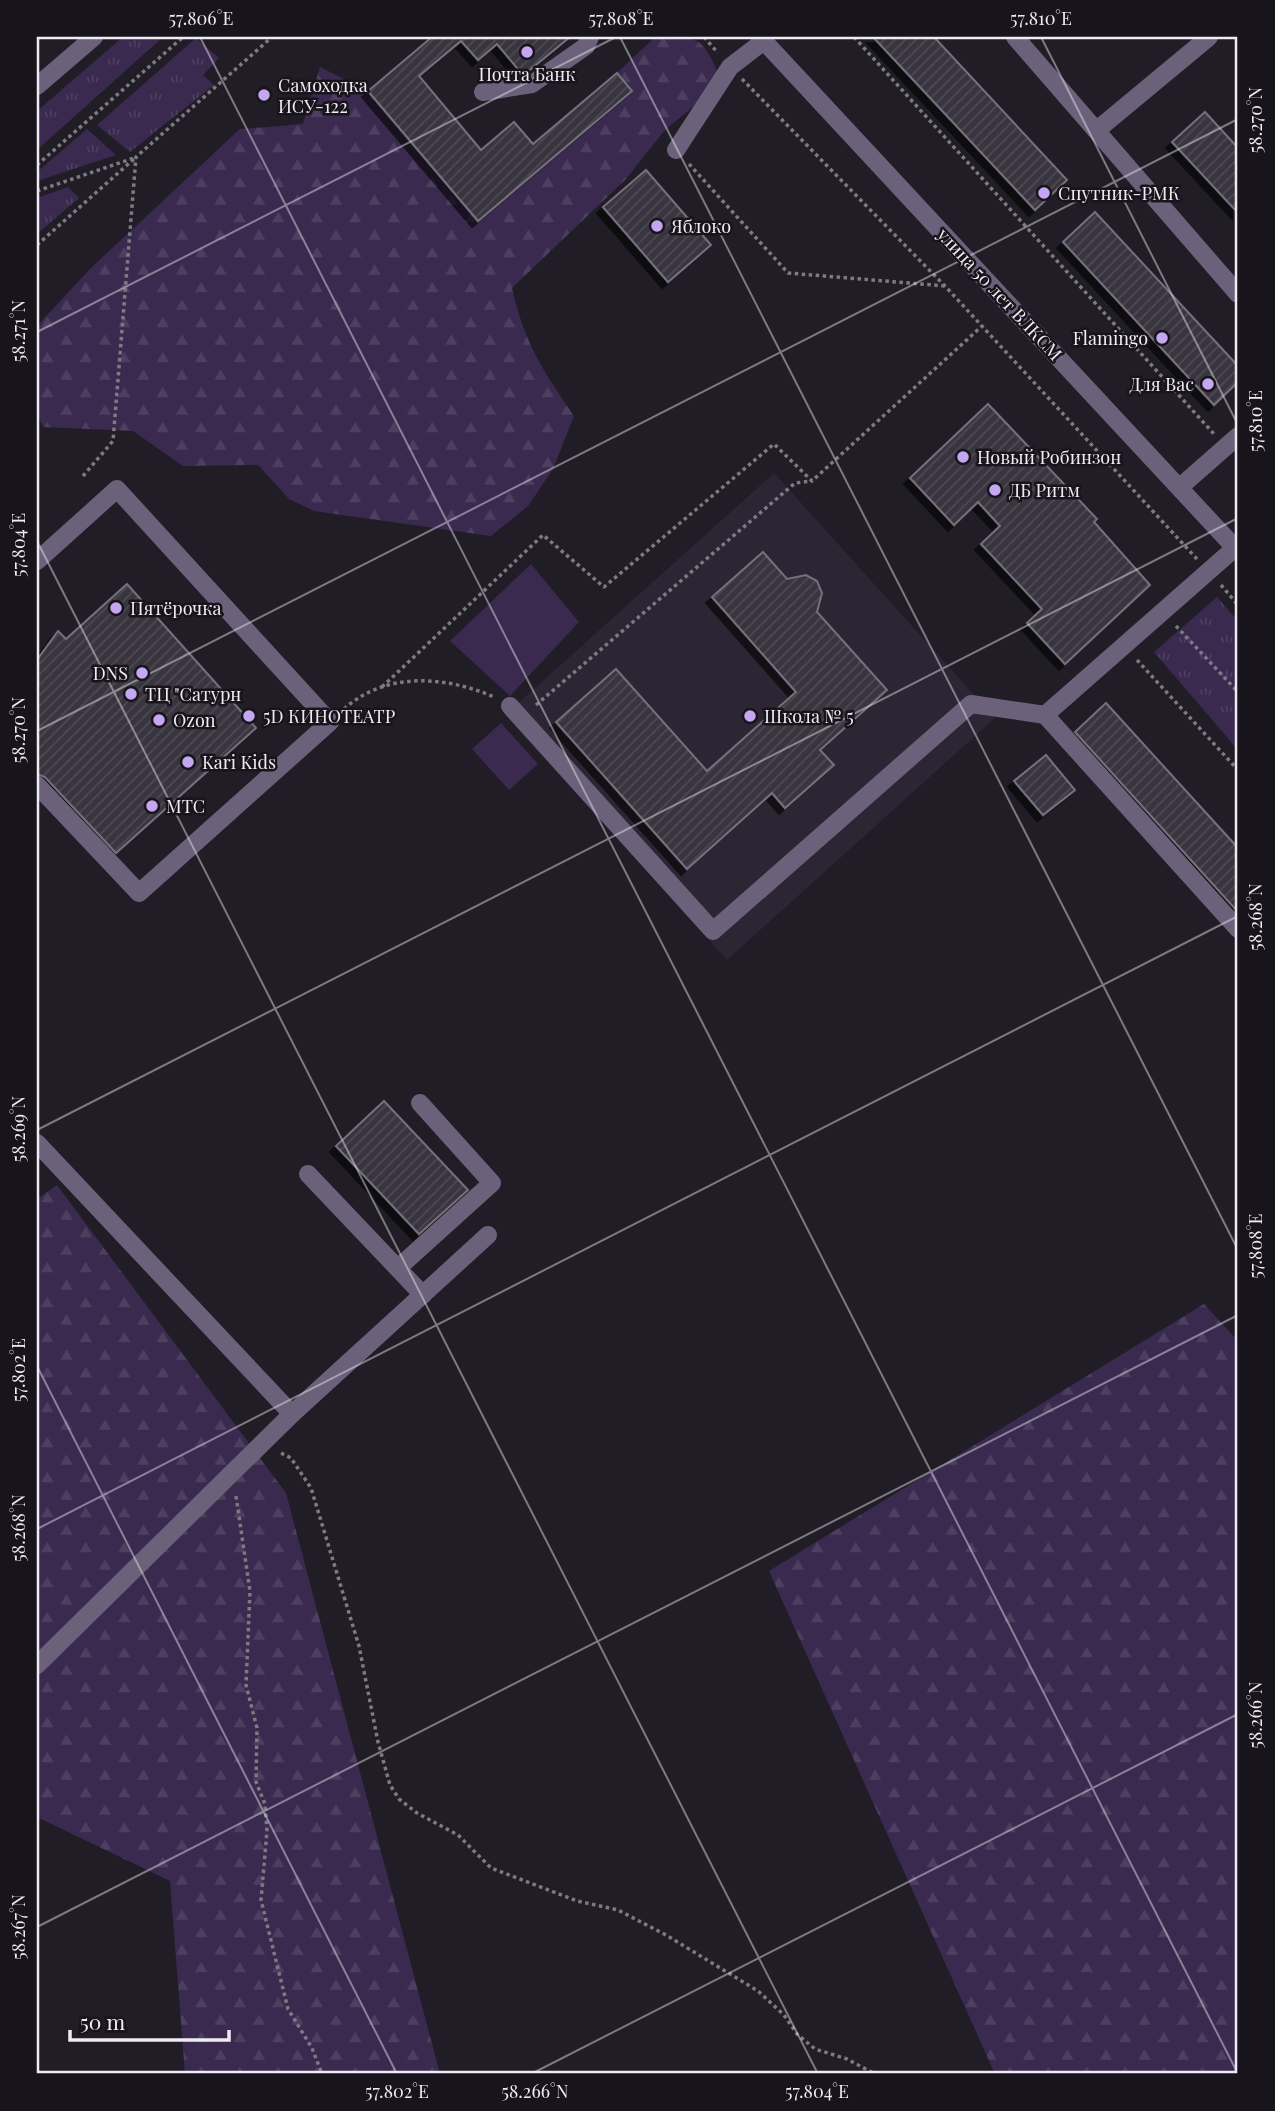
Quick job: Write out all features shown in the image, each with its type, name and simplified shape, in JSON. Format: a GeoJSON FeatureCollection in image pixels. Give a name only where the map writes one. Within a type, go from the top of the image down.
{"type":"FeatureCollection","features":[{"type":"Feature","properties":{"kind":"street"},"geometry":{"type":"LineString","coordinates":[[37,86],[94,37]]}},
{"type":"Feature","properties":{"kind":"street"},"geometry":{"type":"LineString","coordinates":[[483,92],[532,84],[586,46],[590,37]]}},
{"type":"Feature","properties":{"kind":"street"},"geometry":{"type":"LineString","coordinates":[[1015,37],[1238,294]]}},
{"type":"Feature","properties":{"kind":"street"},"geometry":{"type":"LineString","coordinates":[[1097,130],[1209,37]]}},
{"type":"Feature","properties":{"kind":"street"},"geometry":{"type":"LineString","coordinates":[[676,150],[730,67],[762,39]]}},
{"type":"Feature","properties":{"kind":"street","name":"улица 50 лет ВЛКСМ"},"geometry":{"type":"LineString","coordinates":[[762,39],[1237,550]]}},
{"type":"Feature","properties":{"kind":"street"},"geometry":{"type":"LineString","coordinates":[[1180,486],[1232,441]]}},
{"type":"Feature","properties":{"kind":"street"},"geometry":{"type":"LineString","coordinates":[[37,561],[117,489],[330,722],[139,893],[37,785]]}},
{"type":"Feature","properties":{"kind":"street"},"geometry":{"type":"LineString","coordinates":[[1045,715],[1208,571],[1237,550]]}},
{"type":"Feature","properties":{"kind":"street"},"geometry":{"type":"LineString","coordinates":[[516,712],[713,931],[971,704],[1045,715],[1238,929]]}},
{"type":"Feature","properties":{"kind":"street"},"geometry":{"type":"LineString","coordinates":[[398,1268],[492,1183],[420,1103]]}},
{"type":"Feature","properties":{"kind":"street"},"geometry":{"type":"LineString","coordinates":[[37,1143],[292,1413]]}},
{"type":"Feature","properties":{"kind":"street"},"geometry":{"type":"LineString","coordinates":[[308,1174],[423,1295]]}},
{"type":"Feature","properties":{"kind":"street"},"geometry":{"type":"LineString","coordinates":[[37,1665],[292,1413],[488,1235]]}},
{"type":"Feature","properties":{"kind":"path"},"geometry":{"type":"LineString","coordinates":[[37,165],[183,37]]}},
{"type":"Feature","properties":{"kind":"path"},"geometry":{"type":"LineString","coordinates":[[37,245],[272,37]]}},
{"type":"Feature","properties":{"kind":"path"},"geometry":{"type":"LineString","coordinates":[[704,37],[730,67],[945,286],[1238,604]]}},
{"type":"Feature","properties":{"kind":"path"},"geometry":{"type":"LineString","coordinates":[[854,37],[1232,441]]}},
{"type":"Feature","properties":{"kind":"path"},"geometry":{"type":"LineString","coordinates":[[676,150],[788,273],[945,286]]}},
{"type":"Feature","properties":{"kind":"path"},"geometry":{"type":"LineString","coordinates":[[37,191],[136,157]]}},
{"type":"Feature","properties":{"kind":"path"},"geometry":{"type":"LineString","coordinates":[[83,477],[113,442],[136,157]]}},
{"type":"Feature","properties":{"kind":"path"},"geometry":{"type":"LineString","coordinates":[[330,722],[359,695],[382,687],[430,680],[454,682],[516,712],[795,484],[812,481],[982,326]]}},
{"type":"Feature","properties":{"kind":"path"},"geometry":{"type":"LineString","coordinates":[[382,687],[543,535],[604,587],[774,444],[812,481]]}},
{"type":"Feature","properties":{"kind":"path"},"geometry":{"type":"LineString","coordinates":[[1163,611],[1238,692]]}},
{"type":"Feature","properties":{"kind":"path"},"geometry":{"type":"LineString","coordinates":[[1124,646],[1238,769]]}},
{"type":"Feature","properties":{"kind":"path"},"geometry":{"type":"LineString","coordinates":[[259,1447],[278,1451],[291,1458],[311,1488],[359,1646],[378,1742],[390,1785],[399,1799],[436,1825],[458,1835],[491,1868],[577,1901],[618,1910],[666,1935],[758,1991],[784,2015],[797,2034],[815,2049],[847,2059],[875,2074]]}},
{"type":"Feature","properties":{"kind":"path"},"geometry":{"type":"LineString","coordinates":[[231,1474],[239,1504],[250,1591],[246,1685],[257,1728],[256,1782],[265,1804],[267,1831],[261,1900],[284,1983],[285,2001],[316,2056],[322,2074]]}},
{"type":"Feature","properties":{"kind":"shaded area","name":"Школа № 5"},"geometry":{"type":"Polygon","coordinates":[[[774,473],[995,718],[727,960],[505,715],[774,473]]]}},
{"type":"Feature","properties":{"kind":"green space"},"geometry":{"type":"Polygon","coordinates":[[[123,37],[163,37],[37,150],[37,111],[123,37]]]}},
{"type":"Feature","properties":{"kind":"green space"},"geometry":{"type":"Polygon","coordinates":[[[655,37],[682,37],[698,42],[709,53],[720,77],[695,105],[664,131],[626,179],[512,288],[522,324],[536,355],[574,416],[553,469],[528,506],[491,536],[314,511],[289,499],[258,465],[183,466],[133,431],[43,427],[37,413],[37,326],[91,268],[240,129],[303,124],[320,67],[368,91],[478,221],[632,91],[617,73],[655,37]]]}},
{"type":"Feature","properties":{"kind":"green space"},"geometry":{"type":"Polygon","coordinates":[[[196,38],[219,58],[203,75],[214,85],[130,152],[97,125],[196,38]]]}},
{"type":"Feature","properties":{"kind":"green space"},"geometry":{"type":"Polygon","coordinates":[[[87,129],[116,155],[37,181],[37,172],[87,129]]]}},
{"type":"Feature","properties":{"kind":"green space"},"geometry":{"type":"Polygon","coordinates":[[[68,187],[79,198],[37,234],[37,198],[68,187]]]}},
{"type":"Feature","properties":{"kind":"green space"},"geometry":{"type":"Polygon","coordinates":[[[531,564],[579,622],[510,696],[450,641],[531,564]]]}},
{"type":"Feature","properties":{"kind":"green space"},"geometry":{"type":"Polygon","coordinates":[[[1217,597],[1238,621],[1238,750],[1154,652],[1217,597]]]}},
{"type":"Feature","properties":{"kind":"green space"},"geometry":{"type":"Polygon","coordinates":[[[501,723],[538,764],[509,790],[472,749],[501,723]]]}},
{"type":"Feature","properties":{"kind":"green space"},"geometry":{"type":"Polygon","coordinates":[[[57,1185],[286,1493],[440,2074],[185,2074],[170,1881],[37,1817],[37,1199],[57,1185]]]}},
{"type":"Feature","properties":{"kind":"green space"},"geometry":{"type":"Polygon","coordinates":[[[1204,1304],[1238,1341],[1238,2074],[995,2074],[769,1571],[1204,1304]]]}},
{"type":"Feature","properties":{"kind":"building"},"geometry":{"type":"Polygon","coordinates":[[[432,37],[570,37],[526,73],[522,74],[497,44],[478,60],[461,41],[419,76],[481,150],[514,122],[533,144],[617,73],[632,91],[478,221],[368,91],[432,37]]]}},
{"type":"Feature","properties":{"kind":"building"},"geometry":{"type":"Polygon","coordinates":[[[873,37],[934,37],[1067,180],[1035,210],[873,37]]]}},
{"type":"Feature","properties":{"kind":"building"},"geometry":{"type":"Polygon","coordinates":[[[1205,112],[1238,148],[1238,213],[1172,142],[1205,112]]]}},
{"type":"Feature","properties":{"kind":"building","name":"Яблоко"},"geometry":{"type":"Polygon","coordinates":[[[646,170],[711,245],[668,282],[603,207],[646,170]]]}},
{"type":"Feature","properties":{"kind":"building"},"geometry":{"type":"Polygon","coordinates":[[[1095,212],[1238,366],[1238,382],[1214,405],[1063,242],[1095,212]]]}},
{"type":"Feature","properties":{"kind":"building","name":"ДБ Ритм"},"geometry":{"type":"Polygon","coordinates":[[[988,404],[1097,519],[1094,522],[1150,585],[1065,664],[1027,623],[1042,609],[981,544],[1000,526],[978,502],[954,525],[910,478],[988,404]]]}},
{"type":"Feature","properties":{"kind":"building"},"geometry":{"type":"Polygon","coordinates":[[[763,552],[787,579],[806,575],[817,581],[822,593],[817,612],[887,690],[820,750],[834,765],[785,808],[772,793],[687,869],[556,722],[616,669],[707,771],[796,692],[712,597],[763,552]]]}},
{"type":"Feature","properties":{"kind":"building","name":"ТЦ \"Сатурн"},"geometry":{"type":"Polygon","coordinates":[[[127,584],[256,728],[116,853],[45,777],[37,774],[37,660],[58,631],[66,639],[127,584]]]}},
{"type":"Feature","properties":{"kind":"building"},"geometry":{"type":"Polygon","coordinates":[[[1106,703],[1238,848],[1238,912],[1075,732],[1106,703]]]}},
{"type":"Feature","properties":{"kind":"building"},"geometry":{"type":"Polygon","coordinates":[[[1046,755],[1075,790],[1043,815],[1014,781],[1046,755]]]}},
{"type":"Feature","properties":{"kind":"building"},"geometry":{"type":"Polygon","coordinates":[[[384,1101],[468,1190],[419,1234],[336,1146],[384,1101]]]}},
{"type":"Feature","properties":{"kind":"place","name":"Почта Банк"},"geometry":{"type":"Point","coordinates":[527,52]}},
{"type":"Feature","properties":{"kind":"place","name":"Самоходка ИСУ-122"},"geometry":{"type":"Point","coordinates":[264,95]}},
{"type":"Feature","properties":{"kind":"place","name":"Спутник-РМК"},"geometry":{"type":"Point","coordinates":[1044,193]}},
{"type":"Feature","properties":{"kind":"place","name":"Яблоко"},"geometry":{"type":"Point","coordinates":[657,226]}},
{"type":"Feature","properties":{"kind":"place","name":"Flamingo"},"geometry":{"type":"Point","coordinates":[1162,338]}},
{"type":"Feature","properties":{"kind":"place","name":"Для Вас"},"geometry":{"type":"Point","coordinates":[1208,384]}},
{"type":"Feature","properties":{"kind":"place","name":"Новый Робинзон"},"geometry":{"type":"Point","coordinates":[963,457]}},
{"type":"Feature","properties":{"kind":"place","name":"ДБ Ритм"},"geometry":{"type":"Point","coordinates":[995,490]}},
{"type":"Feature","properties":{"kind":"place","name":"Пятёрочка"},"geometry":{"type":"Point","coordinates":[116,608]}},
{"type":"Feature","properties":{"kind":"place","name":"DNS"},"geometry":{"type":"Point","coordinates":[142,673]}},
{"type":"Feature","properties":{"kind":"place","name":"ТЦ \"Сатурн"},"geometry":{"type":"Point","coordinates":[131,694]}},
{"type":"Feature","properties":{"kind":"place","name":"5D КИНОТЕАТР"},"geometry":{"type":"Point","coordinates":[249,716]}},
{"type":"Feature","properties":{"kind":"place","name":"Школа № 5"},"geometry":{"type":"Point","coordinates":[750,716]}},
{"type":"Feature","properties":{"kind":"place","name":"Ozon"},"geometry":{"type":"Point","coordinates":[159,720]}},
{"type":"Feature","properties":{"kind":"place","name":"Kari Kids"},"geometry":{"type":"Point","coordinates":[188,762]}},
{"type":"Feature","properties":{"kind":"place","name":"МТС"},"geometry":{"type":"Point","coordinates":[152,806]}}]}
